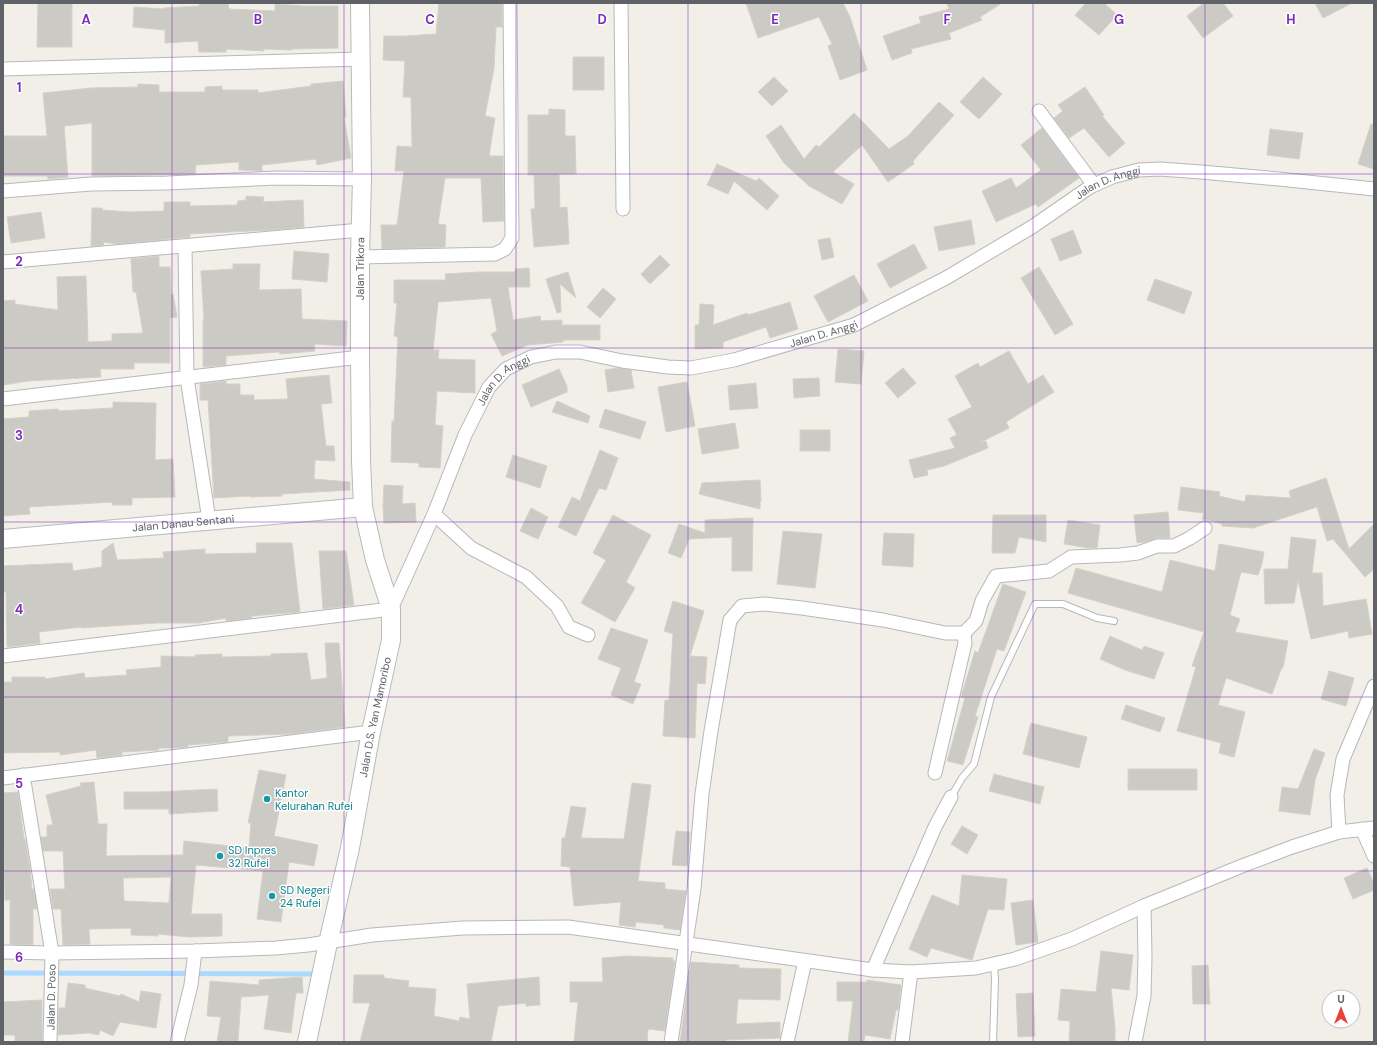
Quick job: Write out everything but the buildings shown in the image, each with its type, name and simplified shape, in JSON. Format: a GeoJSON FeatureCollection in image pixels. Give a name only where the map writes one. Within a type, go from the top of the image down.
{"type":"FeatureCollection","features":[{"type":"Feature","properties":{"kind":"street","name":"Jalan Trikora"},"geometry":{"type":"LineString","coordinates":[[360,3],[362,179],[360,257],[361,460],[363,507],[369,534]]}},
{"type":"Feature","properties":{"kind":"street"},"geometry":{"type":"LineString","coordinates":[[360,257],[495,254],[505,249],[512,238],[510,3]]}},
{"type":"Feature","properties":{"kind":"street"},"geometry":{"type":"LineString","coordinates":[[621,3],[623,209]]}},
{"type":"Feature","properties":{"kind":"street"},"geometry":{"type":"LineString","coordinates":[[3,69],[360,59]]}},
{"type":"Feature","properties":{"kind":"street"},"geometry":{"type":"LineString","coordinates":[[1039,111],[1094,186]]}},
{"type":"Feature","properties":{"kind":"street","name":"Jalan D. Anggi"},"geometry":{"type":"LineString","coordinates":[[390,609],[434,514],[465,435],[489,387],[506,369],[531,356],[556,352],[580,352],[622,361],[668,367],[691,368],[734,360],[840,330],[854,325],[946,278],[1032,226],[1094,186],[1112,177],[1132,172],[1160,169],[1280,179],[1374,190]]}},
{"type":"Feature","properties":{"kind":"street"},"geometry":{"type":"LineString","coordinates":[[3,191],[92,184],[277,178],[362,179]]}},
{"type":"Feature","properties":{"kind":"street"},"geometry":{"type":"LineString","coordinates":[[3,262],[361,230]]}},
{"type":"Feature","properties":{"kind":"street"},"geometry":{"type":"LineString","coordinates":[[185,246],[187,378],[209,520]]}},
{"type":"Feature","properties":{"kind":"street"},"geometry":{"type":"LineString","coordinates":[[3,399],[360,357]]}},
{"type":"Feature","properties":{"kind":"street","name":"Jalan Danau Sentani"},"geometry":{"type":"LineString","coordinates":[[3,539],[363,507]]}},
{"type":"Feature","properties":{"kind":"street"},"geometry":{"type":"LineString","coordinates":[[434,514],[471,548],[526,577],[557,606],[569,627],[588,635]]}},
{"type":"Feature","properties":{"kind":"street"},"geometry":{"type":"LineString","coordinates":[[671,1042],[687,944],[694,889],[702,794],[710,731],[730,620],[742,606],[765,604],[802,608],[883,620],[945,633],[964,632],[976,621],[982,602],[996,576],[1049,572],[1071,557],[1120,555],[1138,553],[1157,546],[1174,546],[1205,528]]}},
{"type":"Feature","properties":{"kind":"street","name":"Jalan D.S. Yan Mamoribo"},"geometry":{"type":"LineString","coordinates":[[307,1042],[350,848],[371,732],[390,640],[390,609],[375,560],[369,534]]}},
{"type":"Feature","properties":{"kind":"street"},"geometry":{"type":"LineString","coordinates":[[3,656],[390,609]]}},
{"type":"Feature","properties":{"kind":"street"},"geometry":{"type":"LineString","coordinates":[[935,773],[965,643],[964,632]]}},
{"type":"Feature","properties":{"kind":"street"},"geometry":{"type":"LineString","coordinates":[[1339,832],[1337,795],[1343,759],[1374,686]]}},
{"type":"Feature","properties":{"kind":"street"},"geometry":{"type":"LineString","coordinates":[[3,778],[371,732]]}},
{"type":"Feature","properties":{"kind":"street","name":"Jalan D. Poso"},"geometry":{"type":"LineString","coordinates":[[23,775],[52,952],[50,1042]]}},
{"type":"Feature","properties":{"kind":"street"},"geometry":{"type":"LineString","coordinates":[[873,970],[935,827],[950,797]]}},
{"type":"Feature","properties":{"kind":"street"},"geometry":{"type":"LineString","coordinates":[[3,952],[52,952],[194,957],[328,942],[372,935],[463,928],[568,927],[873,970],[911,972],[976,968],[1015,959],[1072,939],[1144,906],[1242,866],[1292,847],[1339,832],[1368,828],[1374,856]]}},
{"type":"Feature","properties":{"kind":"street"},"geometry":{"type":"LineString","coordinates":[[1135,1042],[1144,996],[1144,906]]}},
{"type":"Feature","properties":{"kind":"street"},"geometry":{"type":"LineString","coordinates":[[177,1042],[191,985],[194,957]]}},
{"type":"Feature","properties":{"kind":"street"},"geometry":{"type":"LineString","coordinates":[[787,1042],[805,961]]}},
{"type":"Feature","properties":{"kind":"street"},"geometry":{"type":"LineString","coordinates":[[902,1042],[911,972]]}},
{"type":"Feature","properties":{"kind":"lane"},"geometry":{"type":"LineString","coordinates":[[950,797],[962,778],[974,764],[991,697],[1035,604],[1063,604],[1097,618],[1114,622]]}},
{"type":"Feature","properties":{"kind":"lane"},"geometry":{"type":"LineString","coordinates":[[993,1042],[994,964]]}},
{"type":"Feature","properties":{"kind":"waterway"},"geometry":{"type":"LineString","coordinates":[[3,973],[313,974]]}},
{"type":"Feature","properties":{"kind":"place","name":"Kantor Kelurahan Rufei"},"geometry":{"type":"Point","coordinates":[267,799]}},
{"type":"Feature","properties":{"kind":"place","name":"SD Inpres 32 Rufei"},"geometry":{"type":"Point","coordinates":[220,856]}},
{"type":"Feature","properties":{"kind":"place","name":"SD Negeri 24 Rufei"},"geometry":{"type":"Point","coordinates":[272,896]}}]}
